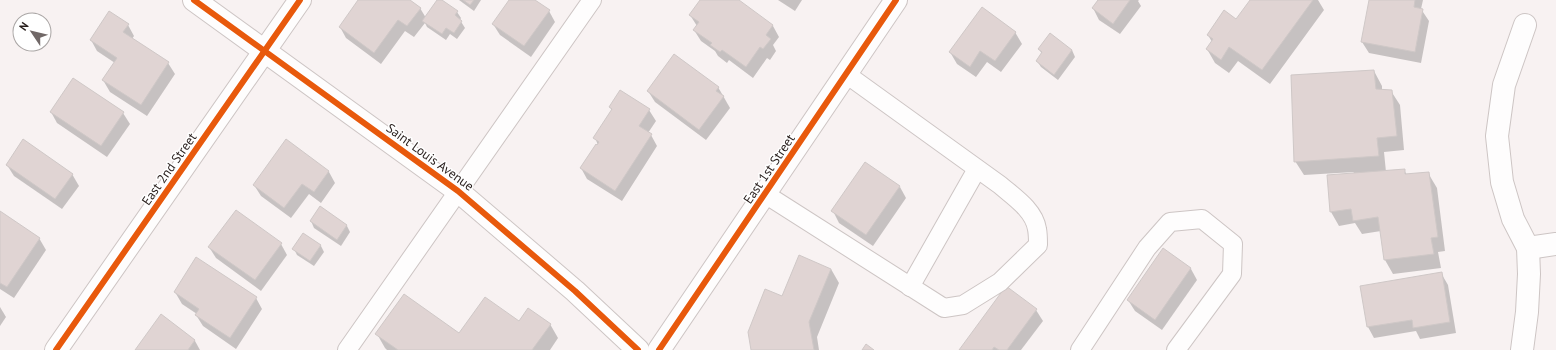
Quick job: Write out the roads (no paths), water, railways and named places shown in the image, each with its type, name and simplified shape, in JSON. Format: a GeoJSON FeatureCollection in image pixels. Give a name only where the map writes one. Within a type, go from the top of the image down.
{"type":"FeatureCollection","features":[{"type":"Feature","properties":{"kind":"street","name":"Saint Louis Avenue"},"geometry":{"type":"LineString","coordinates":[[194,0],[458,190],[575,291],[638,350]]}},
{"type":"Feature","properties":{"kind":"street","name":"East 2nd Street"},"geometry":{"type":"LineString","coordinates":[[56,350],[300,0]]}},
{"type":"Feature","properties":{"kind":"street","name":"East 1st Street"},"geometry":{"type":"LineString","coordinates":[[659,350],[896,0]]}},
{"type":"Feature","properties":{"kind":"street"},"geometry":{"type":"LineString","coordinates":[[1522,350],[1527,312],[1529,274],[1528,248],[1514,219],[1502,182],[1498,136],[1504,85],[1524,25]]}},
{"type":"Feature","properties":{"kind":"street"},"geometry":{"type":"LineString","coordinates":[[1528,248],[1556,244]]}},
{"type":"Feature","properties":{"kind":"lane"},"geometry":{"type":"LineString","coordinates":[[347,350],[592,0]]}},
{"type":"Feature","properties":{"kind":"lane"},"geometry":{"type":"LineString","coordinates":[[765,194],[944,308],[963,305],[1000,282],[1038,245],[1037,228],[1030,213],[1018,200],[978,169],[846,74]]}},
{"type":"Feature","properties":{"kind":"lane"},"geometry":{"type":"LineString","coordinates":[[910,287],[978,169]]}},
{"type":"Feature","properties":{"kind":"lane"},"geometry":{"type":"LineString","coordinates":[[1080,350],[1147,248],[1170,222],[1202,218],[1233,244],[1232,274],[1176,350]]}}]}
